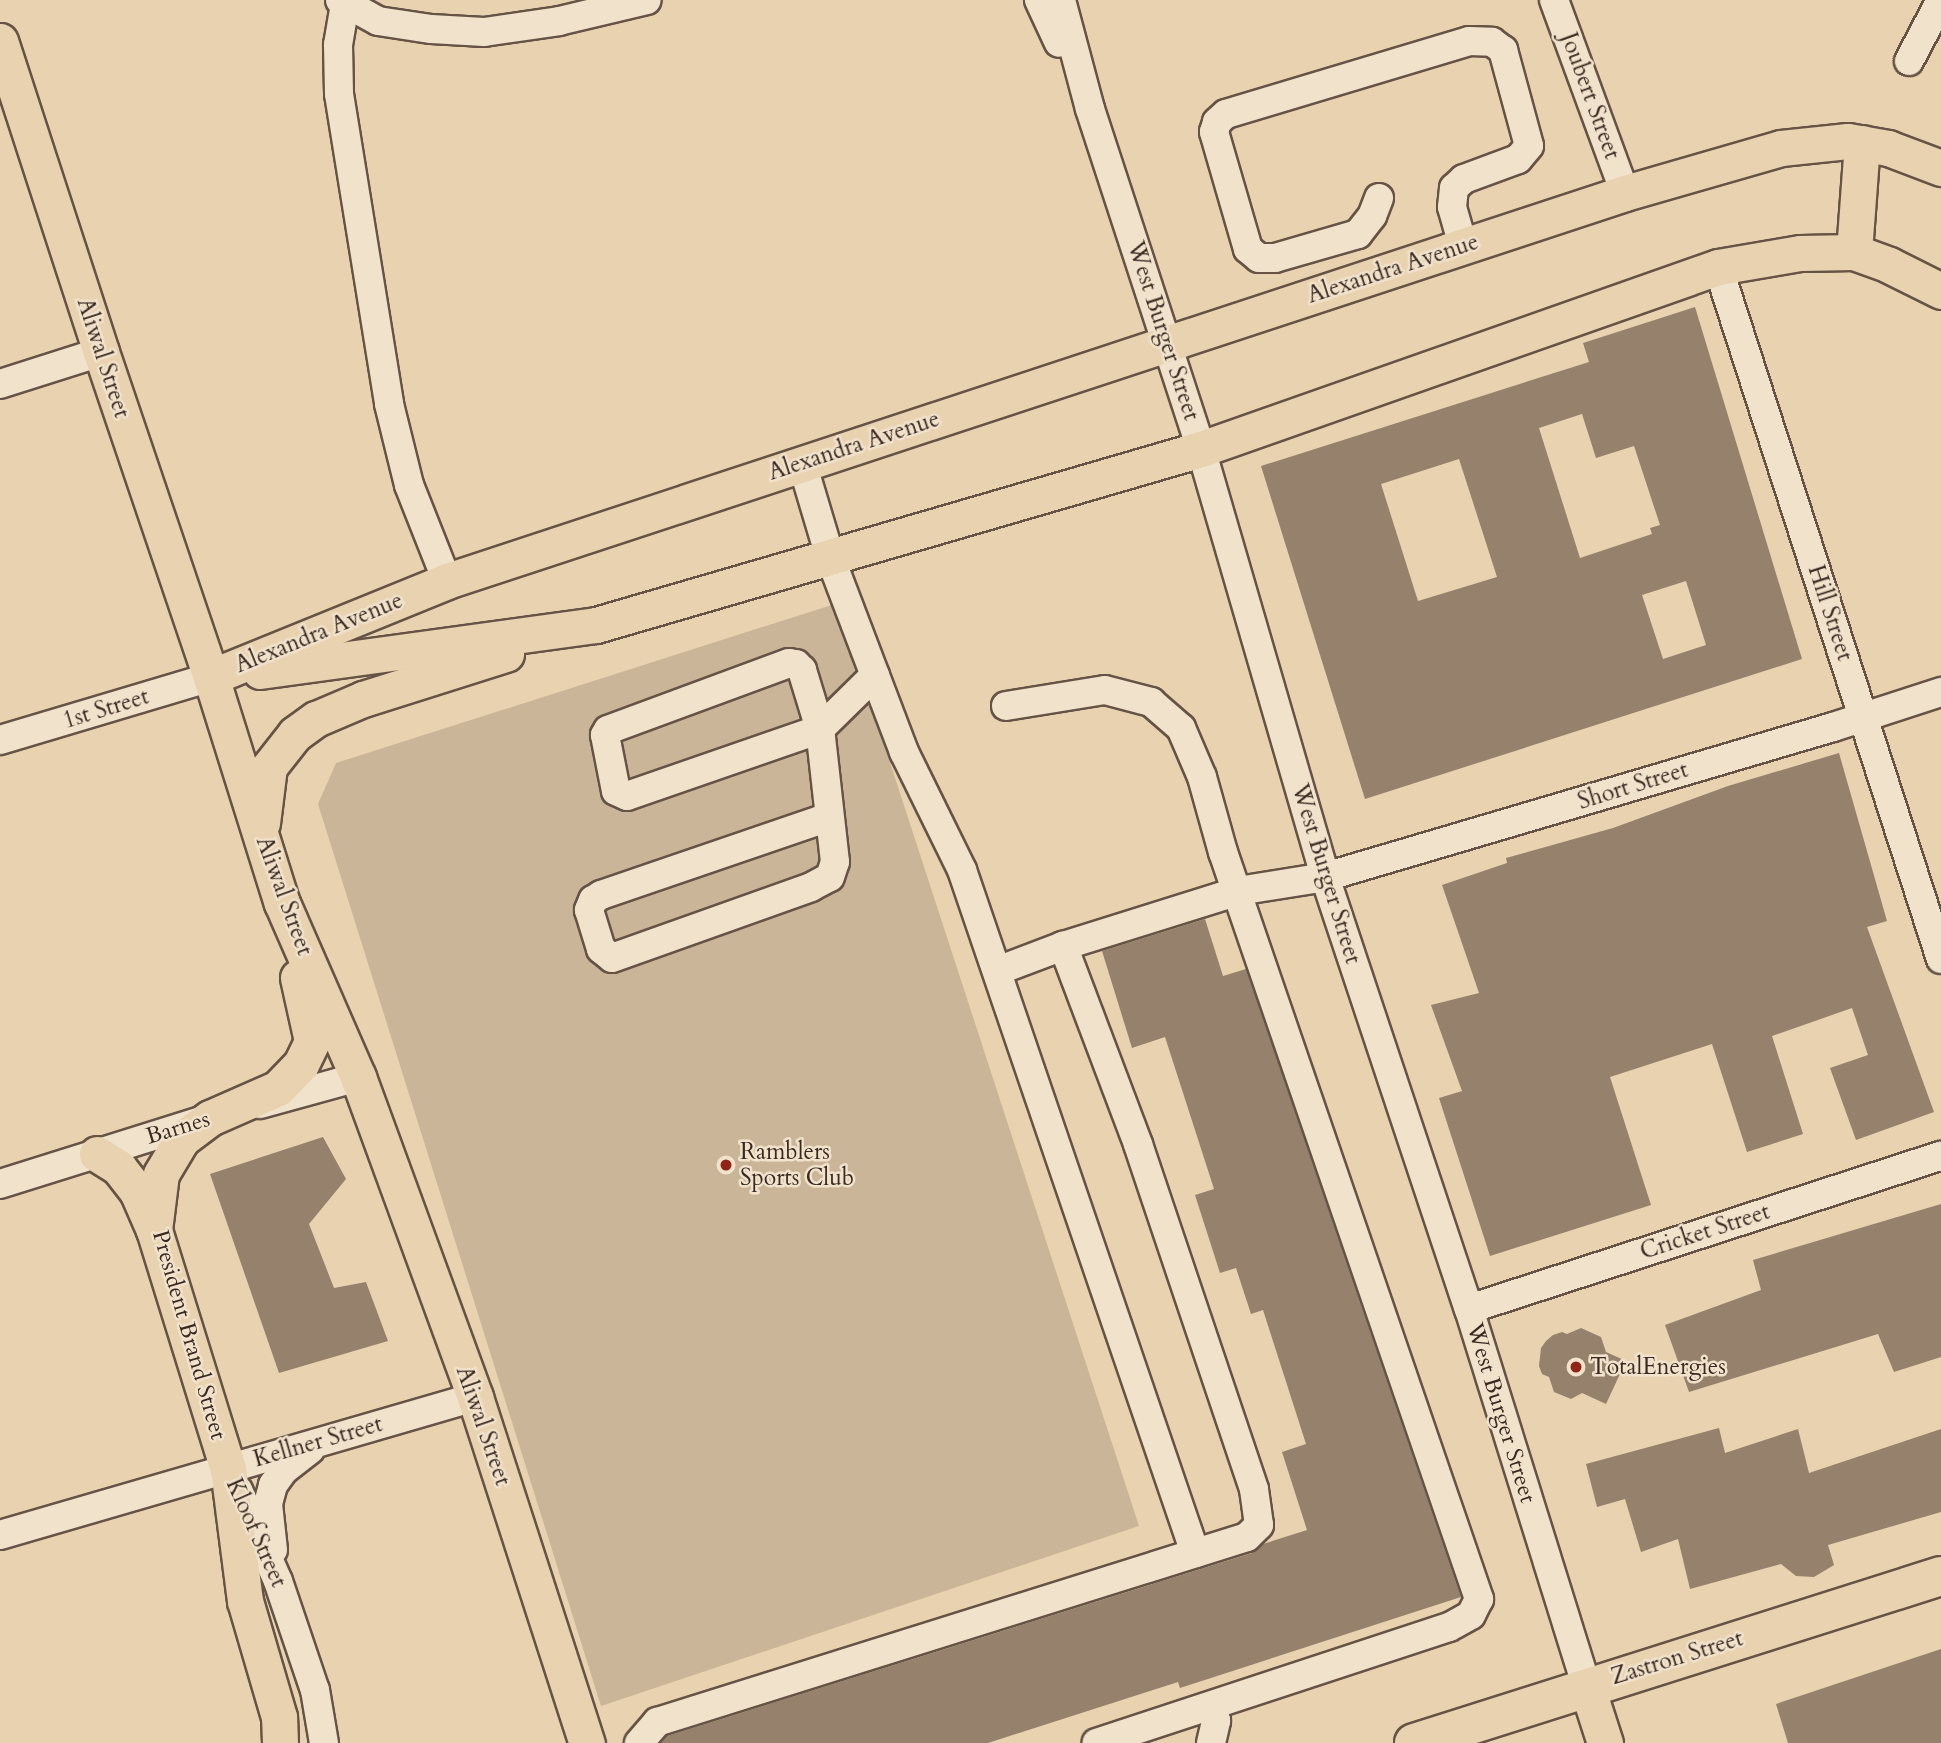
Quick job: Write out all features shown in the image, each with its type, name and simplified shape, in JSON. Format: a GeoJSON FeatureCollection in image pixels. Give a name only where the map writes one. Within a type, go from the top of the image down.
{"type":"FeatureCollection","features":[{"type":"Feature","properties":{"kind":"highway","name":"Zastron Street"},"geometry":{"type":"LineString","coordinates":[[1414,1743],[1941,1576]]}},
{"type":"Feature","properties":{"kind":"main road","name":"Aliwal Street"},"geometry":{"type":"LineString","coordinates":[[0,41],[211,677],[282,903],[358,1077],[475,1397],[587,1743]]}},
{"type":"Feature","properties":{"kind":"main road","name":"Alexandra Avenue"},"geometry":{"type":"LineString","coordinates":[[211,677],[447,581],[1625,193],[1781,148],[1848,141],[1888,148],[1941,168]]}},
{"type":"Feature","properties":{"kind":"main road"},"geometry":{"type":"LineString","coordinates":[[1854,252],[1862,143]]}},
{"type":"Feature","properties":{"kind":"main road","name":"Alexandra Avenue"},"geometry":{"type":"LineString","coordinates":[[211,677],[596,625],[1201,449],[1718,267],[1800,253],[1854,252],[1889,265],[1941,291]]}},
{"type":"Feature","properties":{"kind":"main road"},"geometry":{"type":"LineString","coordinates":[[261,835],[269,768],[295,734],[316,719],[363,699],[596,625]]}},
{"type":"Feature","properties":{"kind":"main road","name":"President Brand Street"},"geometry":{"type":"LineString","coordinates":[[228,1469],[154,1230],[161,1174],[182,1139],[210,1118],[278,1088],[301,1064],[312,1041],[282,903]]}},
{"type":"Feature","properties":{"kind":"main road"},"geometry":{"type":"LineString","coordinates":[[97,1154],[119,1168],[137,1191],[154,1230]]}},
{"type":"Feature","properties":{"kind":"main road","name":"Kloof Street"},"geometry":{"type":"LineString","coordinates":[[228,1469],[245,1601],[279,1717],[280,1743]]}},
{"type":"Feature","properties":{"kind":"main road","name":"West Burger Street"},"geometry":{"type":"LineString","coordinates":[[1587,1687],[1605,1743]]}},
{"type":"Feature","properties":{"kind":"street"},"geometry":{"type":"LineString","coordinates":[[1038,0],[1090,109]]}},
{"type":"Feature","properties":{"kind":"street","name":"West Burger Street"},"geometry":{"type":"LineString","coordinates":[[1061,0],[1090,109],[1201,449],[1325,877],[1469,1309],[1587,1687]]}},
{"type":"Feature","properties":{"kind":"street","name":"Joubert Street"},"geometry":{"type":"LineString","coordinates":[[1554,0],[1625,193]]}},
{"type":"Feature","properties":{"kind":"street"},"geometry":{"type":"LineString","coordinates":[[1909,61],[1941,0]]}},
{"type":"Feature","properties":{"kind":"street"},"geometry":{"type":"LineString","coordinates":[[447,581],[409,485],[388,404],[339,94],[338,45],[343,2],[379,21],[484,32],[559,21],[644,1]]}},
{"type":"Feature","properties":{"kind":"street"},"geometry":{"type":"LineString","coordinates":[[1379,198],[1372,216],[1358,234],[1275,258],[1259,258],[1248,249],[1214,132],[1217,122],[1226,114],[1469,41],[1492,42],[1503,50],[1529,146],[1518,159],[1464,179],[1454,188],[1452,207],[1463,245]]}},
{"type":"Feature","properties":{"kind":"street","name":"Hill Street"},"geometry":{"type":"LineString","coordinates":[[1718,267],[1941,959]]}},
{"type":"Feature","properties":{"kind":"street"},"geometry":{"type":"LineString","coordinates":[[0,384],[101,352]]}},
{"type":"Feature","properties":{"kind":"street"},"geometry":{"type":"LineString","coordinates":[[802,463],[830,557],[904,752],[962,870],[1195,1553]]}},
{"type":"Feature","properties":{"kind":"street"},"geometry":{"type":"LineString","coordinates":[[829,817],[601,895],[593,900],[589,911],[601,949],[612,958],[811,887],[830,877],[835,862],[820,729],[802,670],[796,663],[789,663],[612,726],[605,736],[617,791],[627,796],[820,729],[875,675]]}},
{"type":"Feature","properties":{"kind":"street","name":"1st Street"},"geometry":{"type":"LineString","coordinates":[[0,740],[211,677]]}},
{"type":"Feature","properties":{"kind":"street"},"geometry":{"type":"LineString","coordinates":[[1006,706],[1104,690],[1152,702],[1181,729],[1202,778],[1479,1599],[1471,1615],[1449,1627],[1097,1743]]}},
{"type":"Feature","properties":{"kind":"street","name":"Short Street"},"geometry":{"type":"LineString","coordinates":[[997,971],[1063,946],[1238,891],[1325,877],[1941,692]]}},
{"type":"Feature","properties":{"kind":"street"},"geometry":{"type":"LineString","coordinates":[[639,1743],[657,1722],[1247,1537],[1259,1525],[1254,1489],[1138,1144],[1063,946]]}},
{"type":"Feature","properties":{"kind":"street","name":"Barnes"},"geometry":{"type":"LineString","coordinates":[[0,1184],[210,1118],[358,1077]]}},
{"type":"Feature","properties":{"kind":"street","name":"Cricket Street"},"geometry":{"type":"LineString","coordinates":[[1469,1309],[1941,1156]]}},
{"type":"Feature","properties":{"kind":"street","name":"Kellner Street"},"geometry":{"type":"LineString","coordinates":[[0,1535],[475,1397]]}},
{"type":"Feature","properties":{"kind":"street"},"geometry":{"type":"LineString","coordinates":[[278,1581],[268,1503],[273,1485],[284,1470],[320,1442]]}},
{"type":"Feature","properties":{"kind":"street","name":"Kloof Street"},"geometry":{"type":"LineString","coordinates":[[228,1469],[278,1581],[315,1690],[324,1743]]}},
{"type":"Feature","properties":{"kind":"street"},"geometry":{"type":"LineString","coordinates":[[1211,1743],[1216,1721],[1212,1705]]}},
{"type":"Feature","properties":{"kind":"shaded area","name":"Ramblers Sports Club"},"geometry":{"type":"Polygon","coordinates":[[[838,603],[1139,1526],[601,1706],[318,804],[336,763],[838,603]]]}},
{"type":"Feature","properties":{"kind":"building"},"geometry":{"type":"Polygon","coordinates":[[[1695,307],[1802,659],[1365,799],[1261,466],[1589,362],[1583,343],[1695,307]],[[1582,414],[1539,428],[1580,558],[1652,534],[1650,528],[1660,525],[1634,446],[1596,458],[1582,414]],[[1459,459],[1381,484],[1418,601],[1497,577],[1459,459]],[[1686,581],[1642,595],[1663,659],[1706,645],[1686,581]]]}},
{"type":"Feature","properties":{"kind":"building"},"geometry":{"type":"Polygon","coordinates":[[[1839,753],[1887,921],[1867,927],[1934,1112],[1856,1140],[1830,1068],[1868,1055],[1852,1008],[1772,1036],[1803,1134],[1747,1152],[1712,1044],[1610,1077],[1651,1205],[1490,1256],[1439,1098],[1462,1091],[1431,1005],[1479,993],[1442,885],[1507,863],[1506,858],[1613,828],[1728,786],[1839,753]]]}},
{"type":"Feature","properties":{"kind":"building"},"geometry":{"type":"Polygon","coordinates":[[[1205,919],[1223,976],[1246,969],[1461,1597],[1180,1688],[1178,1682],[988,1743],[661,1743],[667,1736],[1252,1553],[1263,1544],[1307,1530],[1282,1452],[1306,1444],[1263,1310],[1251,1314],[1236,1268],[1220,1273],[1195,1195],[1214,1189],[1165,1037],[1132,1048],[1102,951],[1205,919]]]}},
{"type":"Feature","properties":{"kind":"building"},"geometry":{"type":"Polygon","coordinates":[[[323,1137],[346,1179],[309,1224],[334,1288],[366,1282],[388,1341],[279,1373],[210,1174],[323,1137]]]}},
{"type":"Feature","properties":{"kind":"building"},"geometry":{"type":"Polygon","coordinates":[[[1941,1204],[1941,1357],[1894,1372],[1878,1334],[1689,1392],[1665,1325],[1761,1290],[1753,1260],[1941,1204]]]}},
{"type":"Feature","properties":{"kind":"building"},"geometry":{"type":"Polygon","coordinates":[[[1581,1328],[1601,1337],[1606,1352],[1626,1361],[1606,1404],[1582,1393],[1571,1399],[1554,1392],[1549,1377],[1542,1374],[1539,1366],[1541,1348],[1546,1341],[1553,1335],[1562,1332],[1567,1334],[1581,1328]]]}},
{"type":"Feature","properties":{"kind":"building"},"geometry":{"type":"Polygon","coordinates":[[[1719,1428],[1725,1453],[1798,1429],[1809,1473],[1941,1429],[1941,1512],[1828,1545],[1834,1565],[1814,1577],[1796,1576],[1781,1564],[1690,1589],[1678,1539],[1641,1552],[1625,1499],[1597,1507],[1586,1464],[1719,1428]]]}},
{"type":"Feature","properties":{"kind":"building"},"geometry":{"type":"Polygon","coordinates":[[[1941,1649],[1941,1743],[1788,1743],[1776,1704],[1941,1649]]]}},
{"type":"Feature","properties":{"kind":"place","name":"Ramblers Sports Club"},"geometry":{"type":"Point","coordinates":[726,1165]}},
{"type":"Feature","properties":{"kind":"place","name":"TotalEnergies"},"geometry":{"type":"Point","coordinates":[1576,1367]}}]}
